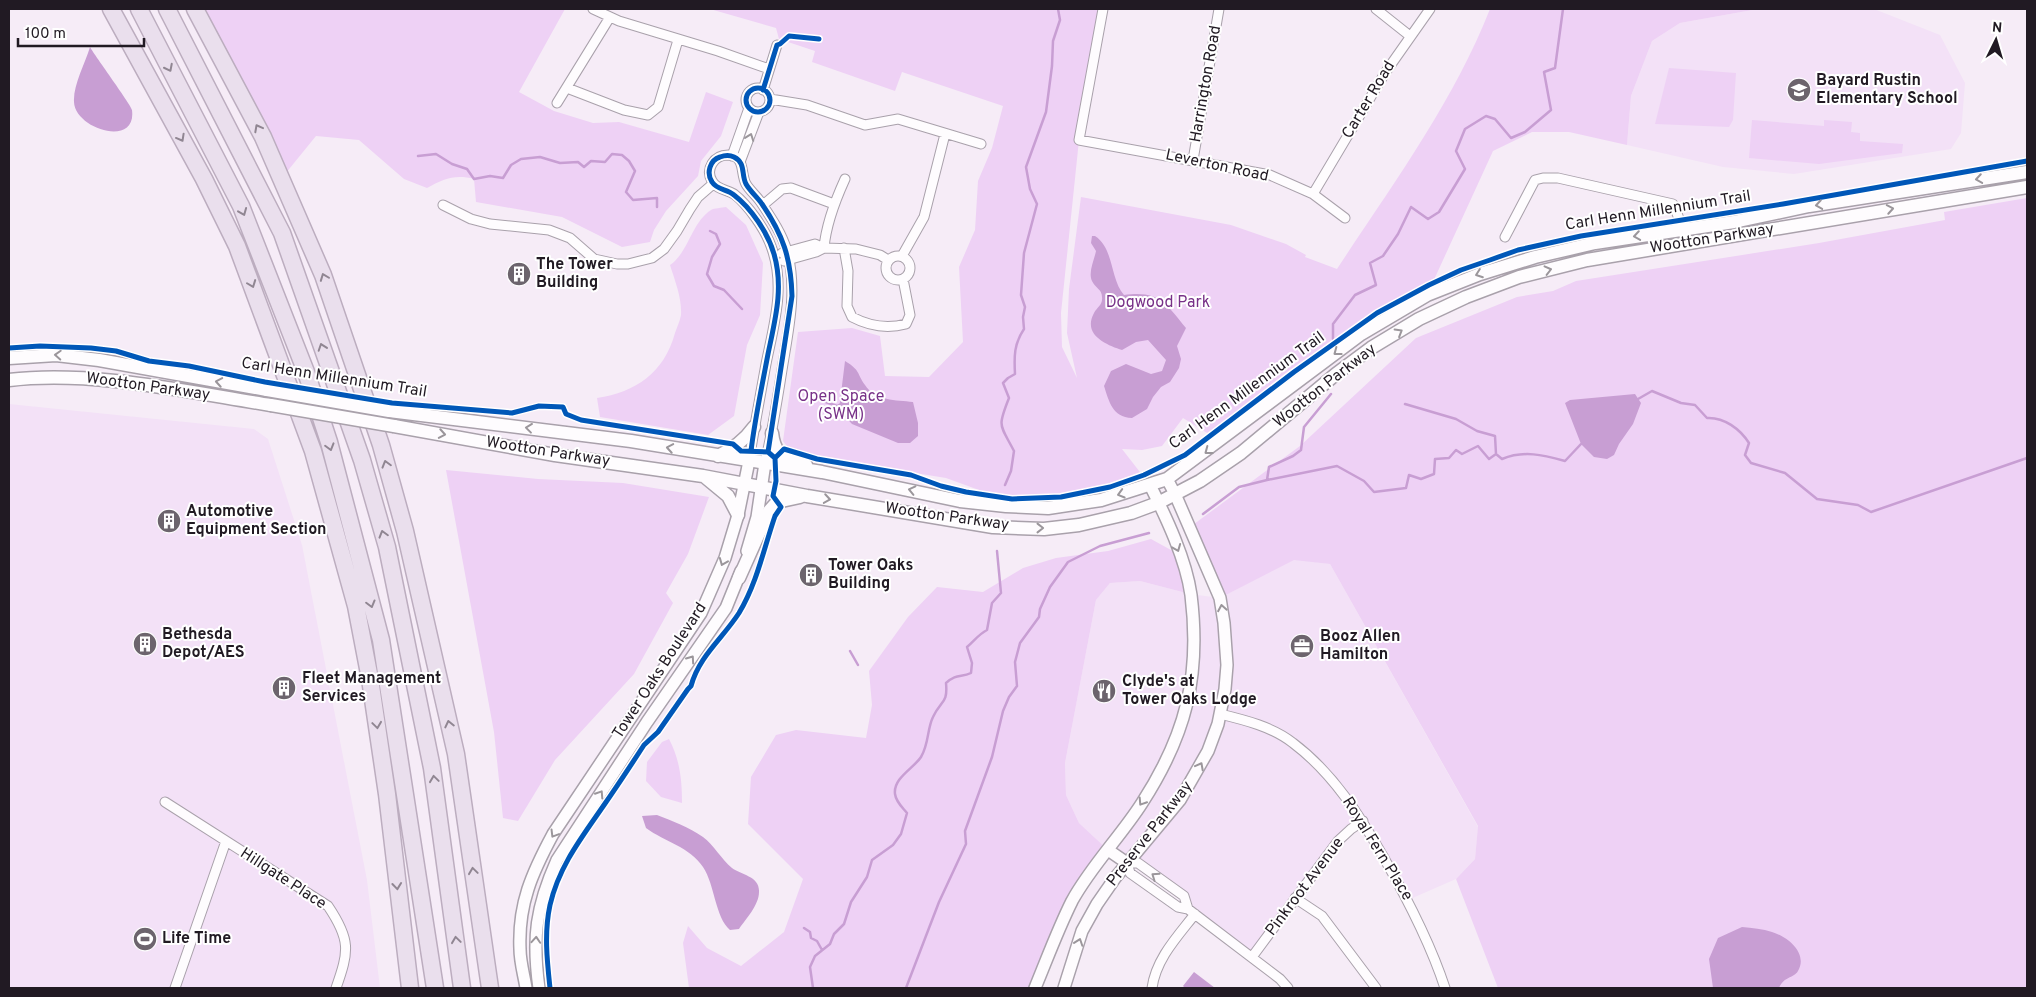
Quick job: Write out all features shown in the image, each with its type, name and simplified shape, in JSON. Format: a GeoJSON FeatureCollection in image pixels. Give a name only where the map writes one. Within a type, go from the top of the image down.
{"type":"FeatureCollection","features":[{"type":"Feature","properties":{"kind":"highway"},"geometry":{"type":"LineString","coordinates":[[111,9],[204,179],[237,246],[313,451],[356,606],[370,678],[387,794],[410,988]]}},
{"type":"Feature","properties":{"kind":"highway"},"geometry":{"type":"LineString","coordinates":[[139,9],[241,206],[306,372],[329,442],[381,640],[435,988]]}},
{"type":"Feature","properties":{"kind":"highway"},"geometry":{"type":"LineString","coordinates":[[168,9],[282,233],[362,460],[387,547],[432,768],[462,988]]}},
{"type":"Feature","properties":{"kind":"highway"},"geometry":{"type":"LineString","coordinates":[[195,9],[263,138],[323,275],[381,445],[405,531],[456,754],[490,988]]}},
{"type":"Feature","properties":{"kind":"highway"},"geometry":{"type":"LineString","coordinates":[[402,928],[418,988]]}},
{"type":"Feature","properties":{"kind":"highway"},"geometry":{"type":"LineString","coordinates":[[482,934],[486,988]]}},
{"type":"Feature","properties":{"kind":"main road","name":"Wootton Parkway"},"geometry":{"type":"LineString","coordinates":[[9,358],[56,355],[100,360],[389,411],[613,439],[822,472],[960,501],[1048,508],[1101,500],[1150,486],[1167,479],[1184,469],[1361,334],[1426,295],[1480,274],[1535,257],[1595,243],[1734,222],[1809,206],[2027,172]]}},
{"type":"Feature","properties":{"kind":"main road","name":"Wootton Parkway"},"geometry":{"type":"LineString","coordinates":[[9,380],[75,378],[117,382],[271,405],[555,455],[745,483],[806,496],[993,527],[1044,528],[1079,525],[1131,513],[1158,503],[1200,481],[1241,453],[1371,348],[1419,319],[1466,297],[1519,277],[1587,260],[2027,187]]}},
{"type":"Feature","properties":{"kind":"main road"},"geometry":{"type":"LineString","coordinates":[[718,456],[732,449],[746,438],[754,427]]}},
{"type":"Feature","properties":{"kind":"main road"},"geometry":{"type":"LineString","coordinates":[[772,433],[773,447],[779,453],[822,472]]}},
{"type":"Feature","properties":{"kind":"main road"},"geometry":{"type":"LineString","coordinates":[[703,476],[727,494],[738,515]]}},
{"type":"Feature","properties":{"kind":"main road"},"geometry":{"type":"LineString","coordinates":[[739,578],[769,511],[777,502],[784,499],[806,496]]}},
{"type":"Feature","properties":{"kind":"street"},"geometry":{"type":"LineString","coordinates":[[593,9],[678,40],[718,51],[769,69]]}},
{"type":"Feature","properties":{"kind":"street","name":"Leverton Road"},"geometry":{"type":"LineString","coordinates":[[1102,9],[1080,140],[1270,175],[1313,194],[1345,218]]}},
{"type":"Feature","properties":{"kind":"street","name":"Harrington Road"},"geometry":{"type":"LineString","coordinates":[[1193,160],[1219,9]]}},
{"type":"Feature","properties":{"kind":"street"},"geometry":{"type":"LineString","coordinates":[[1376,9],[1410,36]]}},
{"type":"Feature","properties":{"kind":"street","name":"Carter Road"},"geometry":{"type":"LineString","coordinates":[[1313,194],[1385,73],[1430,9]]}},
{"type":"Feature","properties":{"kind":"street"},"geometry":{"type":"LineString","coordinates":[[557,103],[610,16]]}},
{"type":"Feature","properties":{"kind":"street"},"geometry":{"type":"LineString","coordinates":[[567,88],[616,108],[648,116],[658,107],[678,40]]}},
{"type":"Feature","properties":{"kind":"street"},"geometry":{"type":"LineString","coordinates":[[763,90],[776,45]]}},
{"type":"Feature","properties":{"kind":"street"},"geometry":{"type":"LineString","coordinates":[[732,156],[749,108],[746,100],[749,93],[753,90],[763,90],[770,99]]}},
{"type":"Feature","properties":{"kind":"street"},"geometry":{"type":"LineString","coordinates":[[443,204],[471,219],[490,224],[549,230],[570,238],[594,259],[617,264],[628,264],[652,258],[664,249],[698,197],[713,184],[709,174],[712,163],[721,156],[732,156],[740,162],[759,112],[766,108],[770,99]]}},
{"type":"Feature","properties":{"kind":"street"},"geometry":{"type":"LineString","coordinates":[[770,99],[808,105],[865,125],[898,119],[981,144]]}},
{"type":"Feature","properties":{"kind":"street"},"geometry":{"type":"LineString","coordinates":[[749,108],[759,112]]}},
{"type":"Feature","properties":{"kind":"street"},"geometry":{"type":"LineString","coordinates":[[902,256],[924,217],[945,134]]}},
{"type":"Feature","properties":{"kind":"street","name":"Tower Oaks Boulevard"},"geometry":{"type":"LineString","coordinates":[[539,988],[535,958],[538,921],[546,885],[557,860],[726,608],[739,578],[756,517],[772,433],[792,296],[788,256],[778,229],[763,205],[746,185],[740,162]]}},
{"type":"Feature","properties":{"kind":"street"},"geometry":{"type":"LineString","coordinates":[[1505,237],[1535,180],[1558,178],[1673,204],[1685,229],[1687,243]]}},
{"type":"Feature","properties":{"kind":"street"},"geometry":{"type":"LineString","coordinates":[[824,248],[834,204],[845,179]]}},
{"type":"Feature","properties":{"kind":"street","name":"Tower Oaks Boulevard"},"geometry":{"type":"LineString","coordinates":[[526,988],[520,950],[522,913],[534,869],[553,834],[701,613],[725,558],[738,515],[775,326],[779,279],[775,259],[762,226],[735,195],[713,184]]}},
{"type":"Feature","properties":{"kind":"street"},"geometry":{"type":"LineString","coordinates":[[763,205],[782,189],[791,188],[834,204]]}},
{"type":"Feature","properties":{"kind":"street"},"geometry":{"type":"LineString","coordinates":[[775,259],[788,256],[816,244],[824,248],[856,249],[880,255],[888,260]]}},
{"type":"Feature","properties":{"kind":"street"},"geometry":{"type":"LineString","coordinates":[[844,248],[848,271],[847,306],[852,317],[864,323],[891,328],[906,324],[910,316],[903,279]]}},
{"type":"Feature","properties":{"kind":"street"},"geometry":{"type":"LineString","coordinates":[[902,256],[910,266],[909,274],[903,279],[894,279],[889,276],[886,270],[888,260],[892,257],[902,256]]}},
{"type":"Feature","properties":{"kind":"street","name":"Preserve Parkway"},"geometry":{"type":"LineString","coordinates":[[1064,988],[1082,931],[1096,904],[1127,863],[1180,800],[1208,751],[1220,714],[1225,690],[1227,665],[1220,598],[1176,494],[1167,479]]}},
{"type":"Feature","properties":{"kind":"street","name":"Preserve Parkway"},"geometry":{"type":"LineString","coordinates":[[1038,987],[1047,957],[1073,900],[1141,804],[1165,766],[1177,738],[1189,700],[1194,652],[1190,594],[1180,555],[1150,486]]}},
{"type":"Feature","properties":{"kind":"street","name":"Royal Fern Place"},"geometry":{"type":"LineString","coordinates":[[1220,714],[1242,719],[1277,733],[1293,743],[1338,788],[1363,821],[1413,910],[1445,988]]}},
{"type":"Feature","properties":{"kind":"street","name":"Hillgate Place"},"geometry":{"type":"LineString","coordinates":[[165,802],[328,906],[336,918],[347,947],[345,962],[336,988]]}},
{"type":"Feature","properties":{"kind":"street","name":"Pinkroot Avenue"},"geometry":{"type":"LineString","coordinates":[[1252,957],[1338,840],[1363,821]]}},
{"type":"Feature","properties":{"kind":"street"},"geometry":{"type":"LineString","coordinates":[[175,988],[226,842]]}},
{"type":"Feature","properties":{"kind":"street"},"geometry":{"type":"LineString","coordinates":[[1108,850],[1127,863],[1138,863],[1184,896],[1191,911],[1280,979],[1288,988]]}},
{"type":"Feature","properties":{"kind":"street"},"geometry":{"type":"LineString","coordinates":[[1295,898],[1322,916],[1376,988]]}},
{"type":"Feature","properties":{"kind":"street"},"geometry":{"type":"LineString","coordinates":[[1152,988],[1154,975],[1162,958],[1191,911]]}},
{"type":"Feature","properties":{"kind":"shaded area","name":"Bayard Rustin Elementary School"},"geometry":{"type":"Polygon","coordinates":[[[1758,9],[1874,9],[1940,35],[1965,83],[1961,133],[1951,149],[1794,174],[1723,167],[1627,145],[1631,96],[1652,41],[1680,23],[1758,9]]]}},
{"type":"Feature","properties":{"kind":"shaded area"},"geometry":{"type":"Polygon","coordinates":[[[90,47],[132,110],[131,122],[125,129],[116,131],[105,130],[84,120],[77,112],[74,102],[75,89],[90,47]]]}},
{"type":"Feature","properties":{"kind":"shaded area"},"geometry":{"type":"Polygon","coordinates":[[[1092,236],[1101,241],[1106,248],[1116,281],[1124,295],[1145,295],[1160,300],[1167,305],[1186,328],[1177,346],[1181,359],[1179,368],[1170,382],[1161,387],[1153,397],[1147,409],[1132,418],[1120,415],[1112,407],[1104,386],[1111,371],[1126,364],[1151,374],[1162,371],[1166,360],[1148,340],[1136,342],[1122,350],[1103,342],[1094,333],[1091,321],[1101,304],[1102,294],[1091,278],[1096,251],[1091,243],[1092,236]]]}},
{"type":"Feature","properties":{"kind":"shaded area"},"geometry":{"type":"Polygon","coordinates":[[[845,361],[856,370],[865,385],[874,394],[886,399],[913,402],[918,423],[918,436],[910,443],[898,443],[852,424],[839,410],[845,361]]]}},
{"type":"Feature","properties":{"kind":"shaded area"},"geometry":{"type":"Polygon","coordinates":[[[1635,394],[1641,403],[1633,424],[1614,455],[1607,459],[1594,457],[1581,444],[1565,403],[1570,400],[1635,394]]]}},
{"type":"Feature","properties":{"kind":"shaded area"},"geometry":{"type":"Polygon","coordinates":[[[9,404],[254,429],[268,439],[302,545],[367,880],[380,988],[9,988],[9,404]]]}},
{"type":"Feature","properties":{"kind":"shaded area"},"geometry":{"type":"Polygon","coordinates":[[[1294,559],[1330,564],[1478,827],[1475,859],[1456,879],[1408,900],[1363,821],[1351,829],[1252,957],[1188,909],[1184,896],[1108,850],[1079,823],[1066,795],[1065,763],[1096,600],[1110,583],[1140,581],[1190,594],[1220,598],[1294,559]]]}},
{"type":"Feature","properties":{"kind":"shaded area"},"geometry":{"type":"Polygon","coordinates":[[[657,815],[686,827],[703,837],[732,868],[756,882],[759,892],[757,902],[739,929],[730,930],[725,924],[718,909],[707,874],[698,860],[646,828],[642,816],[657,815]]]}},
{"type":"Feature","properties":{"kind":"shaded area"},"geometry":{"type":"Polygon","coordinates":[[[1742,927],[1778,934],[1790,942],[1799,953],[1801,958],[1798,971],[1783,981],[1779,988],[1713,988],[1709,959],[1718,938],[1742,927]]]}},
{"type":"Feature","properties":{"kind":"shaded area"},"geometry":{"type":"Polygon","coordinates":[[[1194,972],[1215,988],[1185,988],[1183,986],[1194,972]]]}},
{"type":"Feature","properties":{"kind":"green space"},"geometry":{"type":"Polygon","coordinates":[[[195,9],[565,9],[519,92],[554,111],[593,123],[619,122],[689,142],[706,92],[733,102],[721,136],[701,161],[698,176],[666,211],[654,230],[650,242],[622,247],[562,217],[476,202],[474,179],[449,178],[427,188],[404,179],[359,140],[316,136],[281,179],[195,9]]]}},
{"type":"Feature","properties":{"kind":"green space"},"geometry":{"type":"Polygon","coordinates":[[[710,9],[1103,9],[1079,140],[1061,313],[1062,347],[1077,378],[1067,333],[1069,289],[1081,197],[1231,225],[1286,244],[1306,255],[1305,257],[1337,269],[1400,175],[1440,110],[1475,44],[1490,9],[1758,9],[1680,23],[1652,41],[1631,96],[1627,145],[1569,132],[1532,132],[1493,151],[1427,295],[1220,441],[1183,418],[1162,446],[1142,450],[1122,449],[1150,485],[1048,508],[980,503],[979,490],[946,478],[792,453],[783,441],[798,332],[852,328],[880,336],[885,376],[929,377],[963,342],[959,267],[975,230],[978,181],[992,148],[1003,106],[902,72],[895,91],[812,62],[815,51],[779,39],[776,28],[710,9]]]}},
{"type":"Feature","properties":{"kind":"green space"},"geometry":{"type":"Polygon","coordinates":[[[1669,68],[1736,73],[1733,120],[1729,127],[1655,124],[1669,68]]]}},
{"type":"Feature","properties":{"kind":"green space"},"geometry":{"type":"Polygon","coordinates":[[[1752,120],[1824,126],[1824,120],[1852,122],[1851,132],[1860,133],[1860,141],[1903,144],[1902,153],[1819,164],[1749,158],[1752,120]]]}},
{"type":"Feature","properties":{"kind":"green space"},"geometry":{"type":"Polygon","coordinates":[[[2027,198],[2027,988],[1498,988],[1456,879],[1475,859],[1478,826],[1330,564],[1294,560],[1220,598],[1190,527],[1300,446],[1416,338],[1517,297],[1553,291],[1576,281],[1819,243],[1945,220],[1944,212],[2027,198]]]}},
{"type":"Feature","properties":{"kind":"green space"},"geometry":{"type":"Polygon","coordinates":[[[726,207],[746,225],[763,263],[760,315],[747,345],[734,416],[708,435],[600,417],[597,398],[624,391],[636,385],[656,370],[664,359],[681,315],[679,296],[670,265],[682,253],[704,216],[712,209],[726,207]]]}},
{"type":"Feature","properties":{"kind":"green space"},"geometry":{"type":"Polygon","coordinates":[[[446,470],[538,479],[623,483],[709,497],[688,554],[666,593],[673,603],[634,674],[555,760],[518,821],[503,818],[494,732],[446,470]]]}},
{"type":"Feature","properties":{"kind":"green space"},"geometry":{"type":"Polygon","coordinates":[[[1151,539],[1180,555],[1190,594],[1140,581],[1110,583],[1096,600],[1065,763],[1066,795],[1079,823],[1108,850],[1091,873],[1035,988],[689,988],[683,943],[688,926],[707,948],[741,966],[784,932],[803,879],[748,824],[751,777],[776,735],[796,730],[866,738],[872,705],[869,671],[908,617],[937,587],[983,592],[1023,568],[1056,558],[1108,551],[1151,539]]]}},
{"type":"Feature","properties":{"kind":"green space"},"geometry":{"type":"Polygon","coordinates":[[[669,739],[680,770],[682,803],[661,797],[646,781],[647,762],[662,742],[669,739]]]}},
{"type":"Feature","properties":{"kind":"waterway"},"geometry":{"type":"LineString","coordinates":[[1005,485],[1011,471],[1014,451],[1002,426],[1003,415],[1009,398],[1003,383],[1015,374],[1015,350],[1024,329],[1023,317],[1025,307],[1021,295],[1024,253],[1037,204],[1030,189],[1026,167],[1046,112],[1053,41],[1060,20],[1058,9]]}},
{"type":"Feature","properties":{"kind":"waterway"},"geometry":{"type":"LineString","coordinates":[[1333,339],[1333,324],[1355,295],[1376,285],[1370,263],[1383,256],[1398,234],[1411,207],[1428,219],[1439,212],[1465,169],[1456,151],[1465,129],[1486,116],[1495,119],[1511,138],[1525,132],[1551,110],[1544,72],[1555,68],[1563,9]]}},
{"type":"Feature","properties":{"kind":"waterway"},"geometry":{"type":"LineString","coordinates":[[418,156],[436,154],[452,164],[467,169],[474,179],[490,176],[503,178],[511,165],[521,159],[540,157],[560,163],[578,162],[584,167],[591,161],[605,162],[612,154],[622,155],[629,161],[635,171],[626,192],[633,200],[657,198],[657,207]]}},
{"type":"Feature","properties":{"kind":"waterway"},"geometry":{"type":"LineString","coordinates":[[710,231],[716,234],[720,244],[712,257],[707,274],[714,286],[724,290],[742,309]]}},
{"type":"Feature","properties":{"kind":"waterway"},"geometry":{"type":"LineString","coordinates":[[1638,399],[1652,391],[1681,403],[1695,405],[1707,418],[1725,422],[1741,433],[1749,443],[1745,455],[1751,463],[1785,473],[1817,499],[1858,505],[1871,512],[2027,458]]}},
{"type":"Feature","properties":{"kind":"waterway"},"geometry":{"type":"LineString","coordinates":[[1203,514],[1239,487],[1267,480],[1269,467],[1293,456],[1301,450],[1304,427],[1331,394]]}},
{"type":"Feature","properties":{"kind":"waterway"},"geometry":{"type":"LineString","coordinates":[[820,400],[837,406],[841,404]]}},
{"type":"Feature","properties":{"kind":"waterway"},"geometry":{"type":"LineString","coordinates":[[1405,404],[1456,419],[1477,431],[1495,436],[1496,454],[1502,459],[1526,454],[1541,455],[1565,461],[1581,444]]}},
{"type":"Feature","properties":{"kind":"waterway"},"geometry":{"type":"LineString","coordinates":[[1267,480],[1337,466],[1364,481],[1374,492],[1406,488],[1409,475],[1421,479],[1434,474],[1435,459],[1449,458],[1456,450],[1462,454],[1478,446],[1489,459],[1496,454]]}},
{"type":"Feature","properties":{"kind":"waterway"},"geometry":{"type":"LineString","coordinates":[[906,988],[939,902],[966,844],[965,831],[992,757],[1003,711],[1009,697],[1017,686],[1015,662],[1020,643],[1039,617],[1040,609],[1050,587],[1068,562],[1100,546],[1149,533]]}},
{"type":"Feature","properties":{"kind":"waterway"},"geometry":{"type":"LineString","coordinates":[[813,988],[810,967],[815,956],[830,944],[834,934],[844,924],[851,902],[867,877],[872,860],[893,845],[901,834],[907,813],[897,800],[895,788],[901,778],[924,752],[931,722],[945,699],[946,683],[953,678],[971,673],[972,663],[967,647],[987,630],[992,603],[1001,593],[997,551]]}},
{"type":"Feature","properties":{"kind":"waterway"},"geometry":{"type":"LineString","coordinates":[[850,651],[858,665]]}},
{"type":"Feature","properties":{"kind":"waterway"},"geometry":{"type":"LineString","coordinates":[[804,928],[810,932],[811,938],[817,941],[822,950]]}},
{"type":"Feature","properties":{"kind":"cycle path"},"geometry":{"type":"LineString","coordinates":[[763,90],[777,45],[789,36],[819,39]]}},
{"type":"Feature","properties":{"kind":"cycle path"},"geometry":{"type":"LineString","coordinates":[[758,88],[766,92],[770,100],[766,108],[758,112],[750,108],[746,100],[750,92],[758,88]]}},
{"type":"Feature","properties":{"kind":"cycle path"},"geometry":{"type":"LineString","coordinates":[[751,451],[754,426],[776,316],[778,292],[777,267],[768,238],[747,207],[731,193],[717,187],[710,178],[711,164],[722,156],[731,156],[740,162],[746,184],[762,204],[775,226],[788,258],[790,270],[792,296],[768,452]]}},
{"type":"Feature","properties":{"kind":"cycle path","name":"Carl Henn Millennium Trail"},"geometry":{"type":"LineString","coordinates":[[9,348],[40,346],[116,351],[149,361],[189,366],[265,382],[392,403],[512,413],[539,406],[563,407],[566,414],[581,420],[733,444],[741,451],[768,452],[775,458],[784,449],[817,459],[911,475],[941,486],[966,492],[1012,499],[1061,497],[1110,487],[1144,475],[1185,455],[1294,372],[1377,313],[1461,270],[1518,250],[1581,236],[1783,204],[2027,161]]}},
{"type":"Feature","properties":{"kind":"cycle path"},"geometry":{"type":"LineString","coordinates":[[550,988],[547,926],[550,905],[559,877],[572,852],[644,745],[658,732],[691,686],[705,656],[733,622],[745,602],[755,578],[775,516],[781,507],[773,496],[776,481],[775,458]]}},
{"type":"Feature","properties":{"kind":"place","name":"Bayard Rustin Elementary School"},"geometry":{"type":"Point","coordinates":[1799,90]}},
{"type":"Feature","properties":{"kind":"place","name":"The Tower Building"},"geometry":{"type":"Point","coordinates":[519,274]}},
{"type":"Feature","properties":{"kind":"place","name":"Automotive Equipment Section"},"geometry":{"type":"Point","coordinates":[169,521]}},
{"type":"Feature","properties":{"kind":"place","name":"Tower Oaks Building"},"geometry":{"type":"Point","coordinates":[811,575]}},
{"type":"Feature","properties":{"kind":"place","name":"Bethesda Depot/AES"},"geometry":{"type":"Point","coordinates":[145,644]}},
{"type":"Feature","properties":{"kind":"place","name":"Booz Allen Hamilton"},"geometry":{"type":"Point","coordinates":[1302,646]}},
{"type":"Feature","properties":{"kind":"place","name":"Fleet Management Services"},"geometry":{"type":"Point","coordinates":[284,688]}},
{"type":"Feature","properties":{"kind":"place","name":"Clyde's at Tower Oaks Lodge"},"geometry":{"type":"Point","coordinates":[1104,691]}},
{"type":"Feature","properties":{"kind":"place","name":"Life Time"},"geometry":{"type":"Point","coordinates":[145,939]}},
{"type":"Feature","properties":{"kind":"park label","name":"Dogwood Park"},"geometry":{"type":"Point","coordinates":[1158,303]}},
{"type":"Feature","properties":{"kind":"park label","name":"Open Space (SWM)"},"geometry":{"type":"Point","coordinates":[841,406]}}]}
